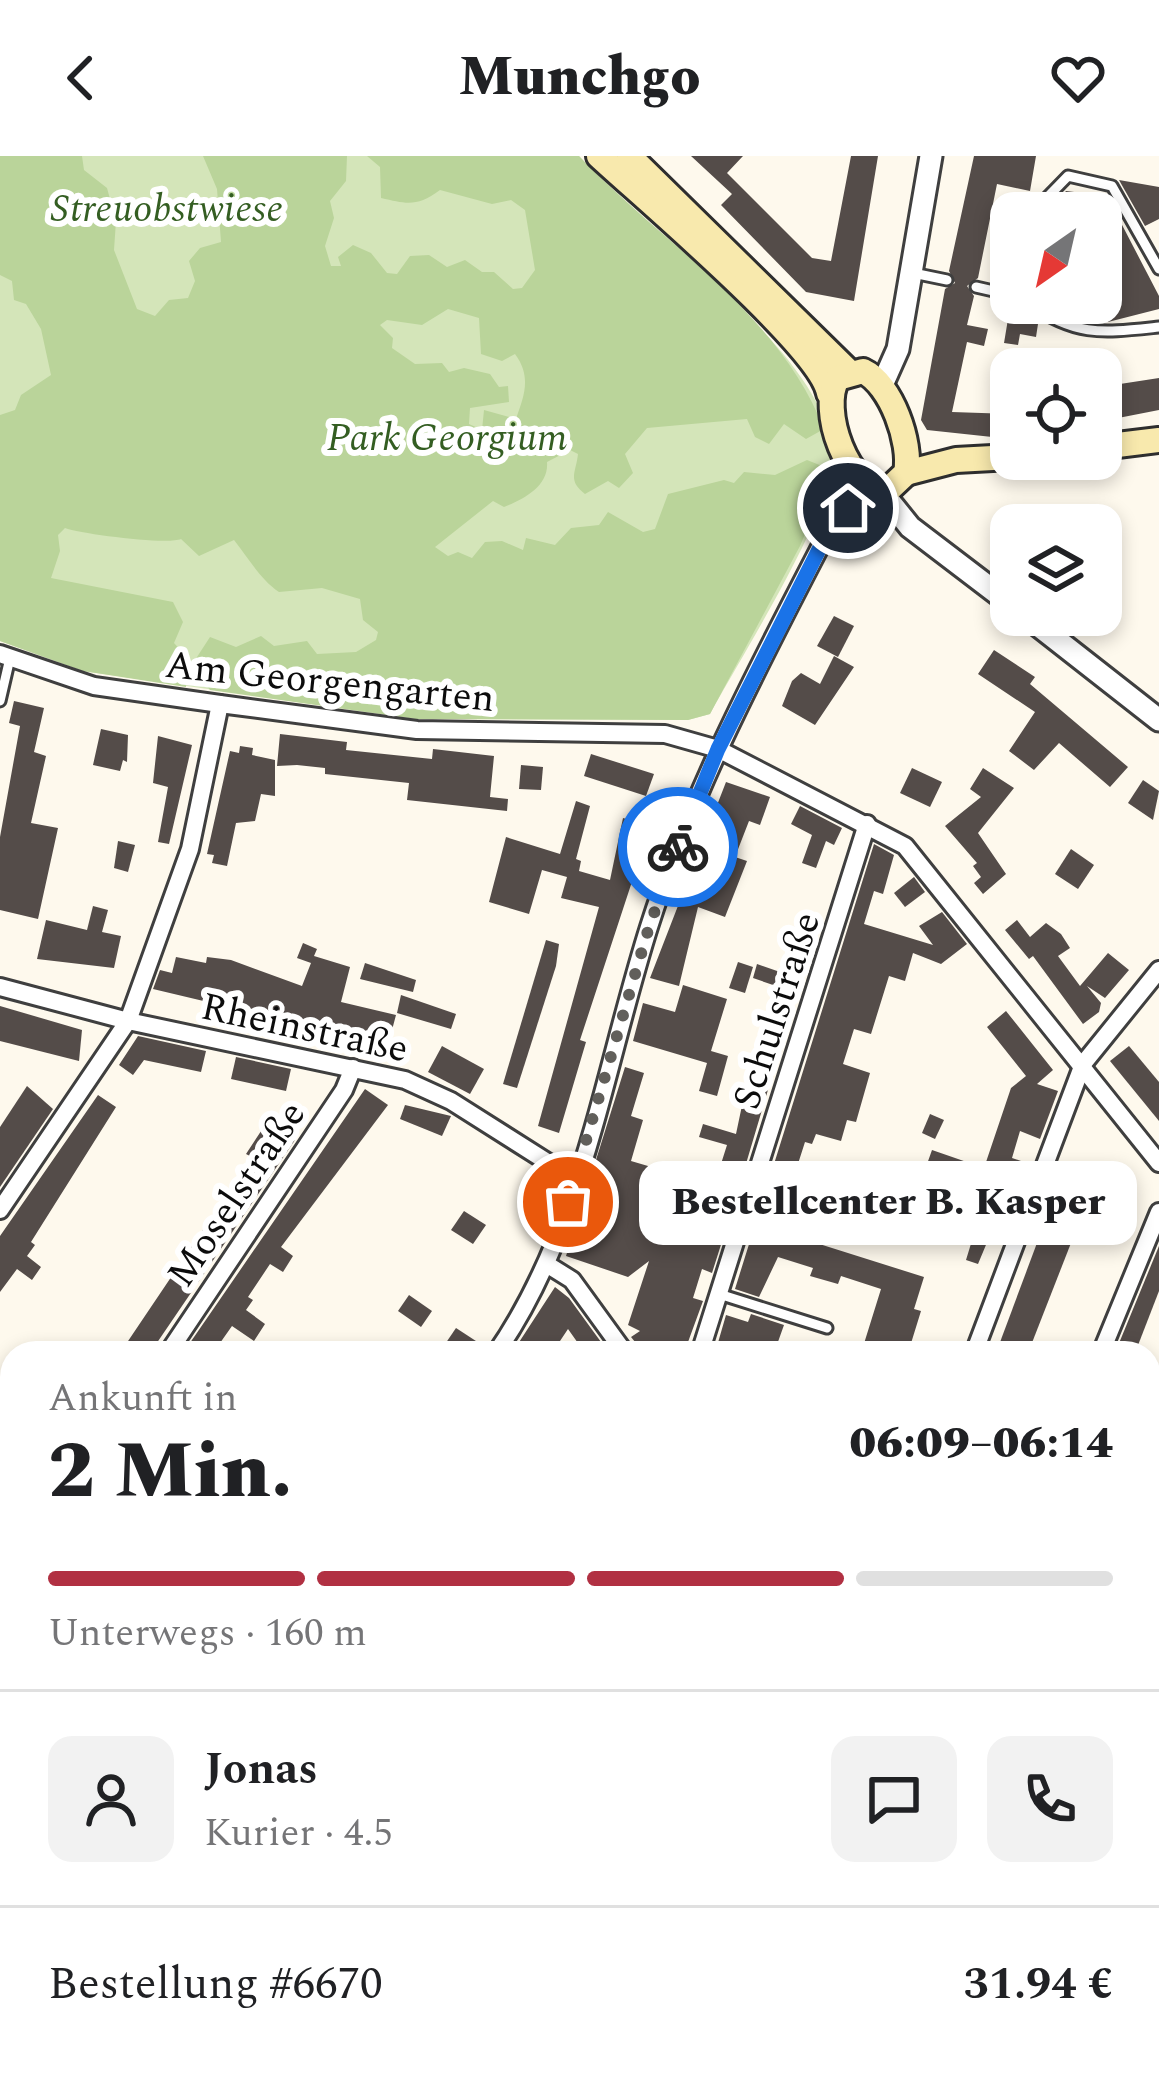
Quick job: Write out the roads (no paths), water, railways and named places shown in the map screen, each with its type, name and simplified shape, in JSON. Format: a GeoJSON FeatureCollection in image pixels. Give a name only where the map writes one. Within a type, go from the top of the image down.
{"type":"FeatureCollection","features":[{"type":"Feature","properties":{"kind":"main road"},"geometry":{"type":"LineString","coordinates":[[599,156],[819,370],[851,466],[893,476],[956,460],[990,458]]}},
{"type":"Feature","properties":{"kind":"main road"},"geometry":{"type":"LineString","coordinates":[[629,156],[865,376],[893,476]]}},
{"type":"Feature","properties":{"kind":"main road"},"geometry":{"type":"LineString","coordinates":[[830,393],[838,378],[865,376]]}},
{"type":"Feature","properties":{"kind":"main road"},"geometry":{"type":"LineString","coordinates":[[1122,444],[1159,440]]}},
{"type":"Feature","properties":{"kind":"street"},"geometry":{"type":"LineString","coordinates":[[865,376],[898,349],[931,156]]}},
{"type":"Feature","properties":{"kind":"street"},"geometry":{"type":"LineString","coordinates":[[833,522],[832,508],[851,466]]}},
{"type":"Feature","properties":{"kind":"street"},"geometry":{"type":"LineString","coordinates":[[503,1341],[548,1265],[649,927],[718,749],[833,522],[893,476],[919,530],[990,587]]}},
{"type":"Feature","properties":{"kind":"street"},"geometry":{"type":"LineString","coordinates":[[1052,636],[1159,720]]}},
{"type":"Feature","properties":{"kind":"street","name":"Am Georgengarten"},"geometry":{"type":"LineString","coordinates":[[5,656],[94,686],[417,730],[679,736],[718,749],[867,824],[915,856],[1159,1163]]}},
{"type":"Feature","properties":{"kind":"street"},"geometry":{"type":"LineString","coordinates":[[0,1210],[128,1021],[190,849],[220,704]]}},
{"type":"Feature","properties":{"kind":"street","name":"Schulstraße"},"geometry":{"type":"LineString","coordinates":[[704,1341],[867,824]]}},
{"type":"Feature","properties":{"kind":"street"},"geometry":{"type":"LineString","coordinates":[[979,1341],[1083,1064],[1159,970]]}},
{"type":"Feature","properties":{"kind":"street","name":"Rheinstraße"},"geometry":{"type":"LineString","coordinates":[[0,987],[128,1021],[421,1085],[553,1165],[577,1173]]}},
{"type":"Feature","properties":{"kind":"street","name":"Moselstraße"},"geometry":{"type":"LineString","coordinates":[[176,1341],[344,1090],[352,1068]]}},
{"type":"Feature","properties":{"kind":"street"},"geometry":{"type":"LineString","coordinates":[[1106,1341],[1159,1212]]}},
{"type":"Feature","properties":{"kind":"street"},"geometry":{"type":"LineString","coordinates":[[548,1265],[572,1280],[617,1341]]}},
{"type":"Feature","properties":{"kind":"lane"},"geometry":{"type":"LineString","coordinates":[[1052,192],[1068,176],[1112,186],[1115,192]]}},
{"type":"Feature","properties":{"kind":"lane"},"geometry":{"type":"LineString","coordinates":[[1122,204],[1159,269]]}},
{"type":"Feature","properties":{"kind":"lane"},"geometry":{"type":"LineString","coordinates":[[908,272],[947,280]]}},
{"type":"Feature","properties":{"kind":"lane"},"geometry":{"type":"LineString","coordinates":[[976,287],[990,290]]}},
{"type":"Feature","properties":{"kind":"lane"},"geometry":{"type":"LineString","coordinates":[[1062,324],[1091,334],[1159,327]]}},
{"type":"Feature","properties":{"kind":"lane","name":"Am Georgengarten"},"geometry":{"type":"LineString","coordinates":[[0,701],[5,656]]}},
{"type":"Feature","properties":{"kind":"lane"},"geometry":{"type":"LineString","coordinates":[[719,1294],[827,1328]]}},
{"type":"Feature","properties":{"kind":"place","name":"Bestellcenter B. Kasper"},"geometry":{"type":"Point","coordinates":[568,1202]}},
{"type":"Feature","properties":{"kind":"park label","name":"Streuobstwiese"},"geometry":{"type":"Point","coordinates":[167,207]}},
{"type":"Feature","properties":{"kind":"park label","name":"Park Georgium"},"geometry":{"type":"Point","coordinates":[447,436]}}]}
